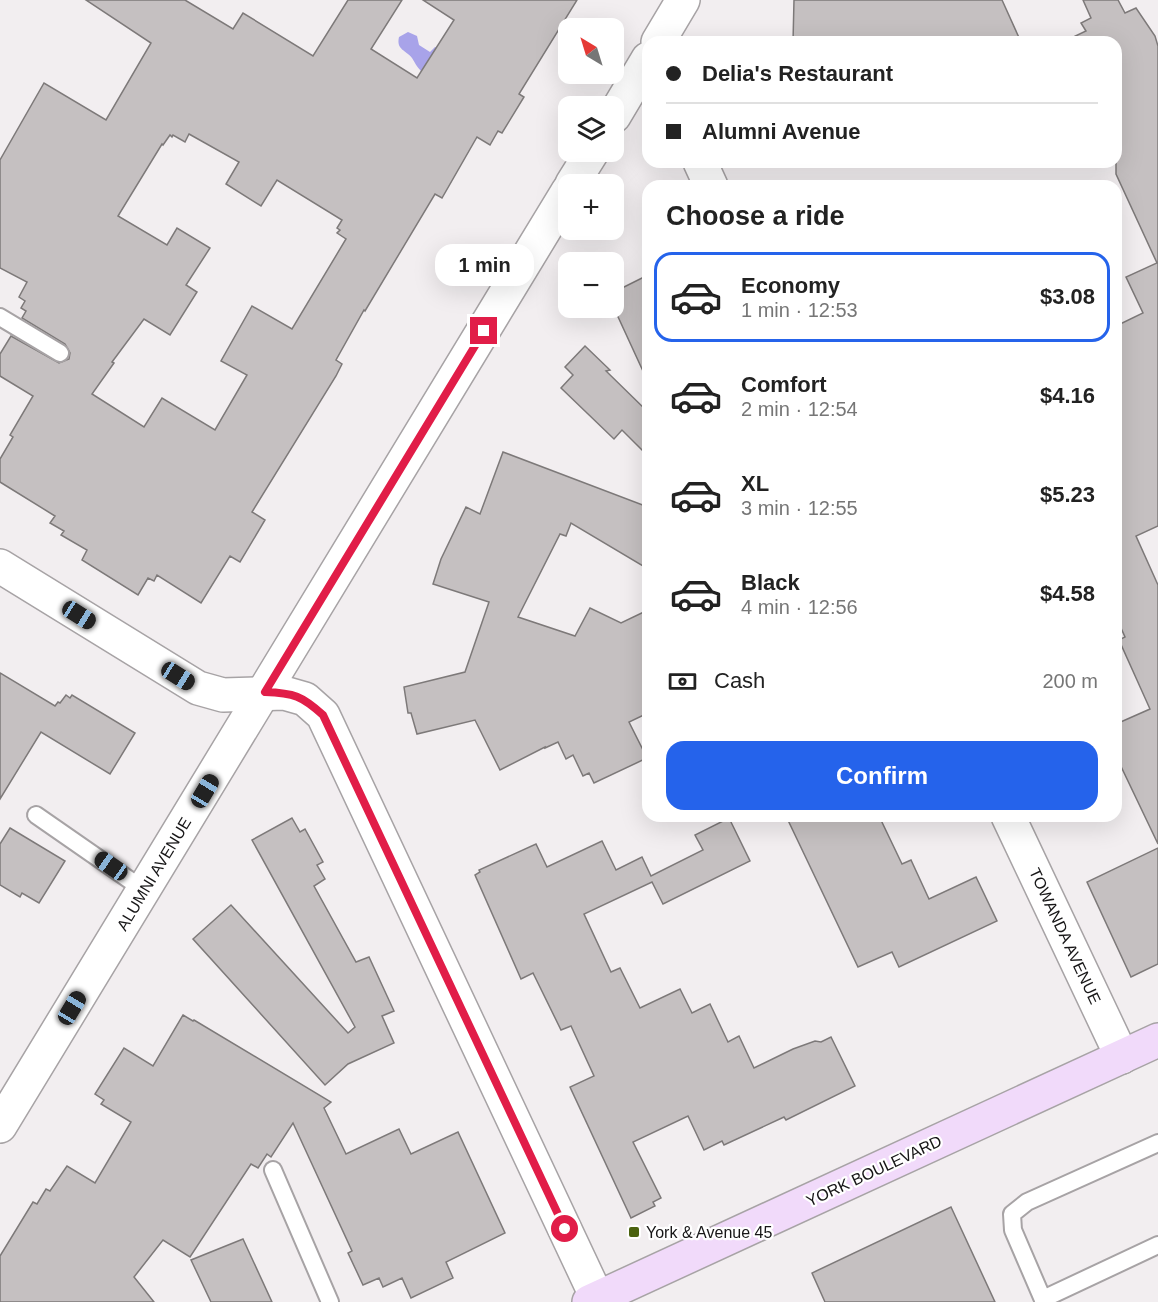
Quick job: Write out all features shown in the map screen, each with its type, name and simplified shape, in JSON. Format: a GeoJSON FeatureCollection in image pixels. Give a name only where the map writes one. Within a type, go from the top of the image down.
{"type":"FeatureCollection","features":[{"type":"Feature","properties":{"kind":"main road","name":"YORK BOULEVARD"},"geometry":{"type":"LineString","coordinates":[[596,1301],[1158,1040]]}},
{"type":"Feature","properties":{"kind":"street"},"geometry":{"type":"LineString","coordinates":[[662,36],[683,0]]}},
{"type":"Feature","properties":{"kind":"street"},"geometry":{"type":"LineString","coordinates":[[624,99],[642,69]]}},
{"type":"Feature","properties":{"kind":"street","name":"ALUMNI AVENUE"},"geometry":{"type":"LineString","coordinates":[[0,1126],[558,208]]}},
{"type":"Feature","properties":{"kind":"street"},"geometry":{"type":"LineString","coordinates":[[0,566],[198,688],[223,695],[284,693],[305,699],[323,715],[596,1301]]}},
{"type":"Feature","properties":{"kind":"street","name":"TOWANDA AVENUE"},"geometry":{"type":"LineString","coordinates":[[1011,822],[1122,1057]]}},
{"type":"Feature","properties":{"kind":"lane"},"geometry":{"type":"LineString","coordinates":[[0,317],[60,352]]}},
{"type":"Feature","properties":{"kind":"lane"},"geometry":{"type":"LineString","coordinates":[[36,815],[144,890]]}},
{"type":"Feature","properties":{"kind":"lane"},"geometry":{"type":"LineString","coordinates":[[1158,1143],[1027,1202],[1012,1214],[1013,1230],[1044,1301],[1158,1245]]}},
{"type":"Feature","properties":{"kind":"lane"},"geometry":{"type":"LineString","coordinates":[[273,1170],[330,1302]]}},
{"type":"Feature","properties":{"kind":"shaded area"},"geometry":{"type":"Polygon","coordinates":[[[408,32],[417,36],[419,45],[430,52],[435,47],[438,48],[421,71],[399,45],[399,37],[408,32]]]}},
{"type":"Feature","properties":{"kind":"building"},"geometry":{"type":"Polygon","coordinates":[[[86,0],[185,0],[233,29],[243,13],[313,56],[348,0],[402,0],[371,49],[417,78],[454,20],[423,0],[577,0],[566,18],[558,18],[558,31],[519,94],[524,97],[502,133],[498,131],[490,145],[477,137],[442,198],[435,194],[336,360],[342,364],[336,376],[252,512],[265,520],[240,562],[230,556],[201,603],[157,575],[154,581],[148,578],[138,595],[82,560],[87,550],[61,535],[64,531],[50,523],[55,516],[0,482],[0,459],[13,437],[10,435],[33,396],[0,376],[0,354],[11,336],[59,363],[69,359],[70,353],[65,344],[22,318],[26,311],[21,308],[25,301],[19,297],[27,282],[0,268],[0,160],[44,83],[106,120],[151,43],[86,0]],[[189,134],[185,142],[170,135],[162,144],[118,216],[167,245],[177,228],[210,248],[186,285],[197,292],[170,335],[144,319],[92,394],[144,427],[162,398],[215,430],[247,375],[221,361],[252,306],[292,329],[346,239],[337,233],[342,220],[277,180],[261,206],[226,184],[239,162],[189,134]]]}},
{"type":"Feature","properties":{"kind":"building"},"geometry":{"type":"Polygon","coordinates":[[[794,0],[1002,0],[1018,36],[793,36],[794,0]]]}},
{"type":"Feature","properties":{"kind":"building"},"geometry":{"type":"Polygon","coordinates":[[[1083,0],[1118,0],[1125,13],[1136,8],[1155,36],[1158,46],[1158,526],[1136,536],[1158,585],[1158,844],[1122,769],[1122,721],[1150,709],[1122,647],[1122,638],[1125,637],[1122,630],[1122,323],[1143,313],[1126,277],[1157,263],[1122,187],[1122,180],[1119,180],[1116,174],[1116,168],[1122,168],[1122,36],[1076,36],[1086,31],[1081,23],[1091,18],[1083,0]]]}},
{"type":"Feature","properties":{"kind":"building"},"geometry":{"type":"Polygon","coordinates":[[[642,278],[642,369],[619,318],[624,318],[624,287],[642,278]]]}},
{"type":"Feature","properties":{"kind":"building"},"geometry":{"type":"Polygon","coordinates":[[[585,346],[610,370],[606,371],[642,406],[642,450],[622,430],[614,439],[561,388],[573,375],[565,367],[585,346]]]}},
{"type":"Feature","properties":{"kind":"building"},"geometry":{"type":"Polygon","coordinates":[[[503,452],[642,505],[642,565],[571,523],[566,536],[560,534],[518,617],[575,636],[590,608],[621,623],[642,613],[642,716],[629,722],[642,748],[642,760],[594,783],[589,773],[583,776],[573,755],[566,759],[558,742],[500,770],[475,720],[417,734],[411,713],[408,713],[404,687],[465,672],[489,602],[433,584],[441,559],[466,507],[480,514],[503,452]]]}},
{"type":"Feature","properties":{"kind":"building"},"geometry":{"type":"Polygon","coordinates":[[[0,673],[55,706],[66,695],[70,698],[72,695],[135,733],[110,774],[41,732],[0,799],[0,673]]]}},
{"type":"Feature","properties":{"kind":"building"},"geometry":{"type":"Polygon","coordinates":[[[292,818],[300,832],[305,829],[323,862],[317,865],[325,879],[314,886],[356,962],[369,957],[394,1011],[382,1016],[394,1043],[348,1064],[325,1085],[193,939],[231,905],[348,1033],[355,1027],[252,840],[292,818]]]}},
{"type":"Feature","properties":{"kind":"building"},"geometry":{"type":"Polygon","coordinates":[[[721,822],[731,822],[750,861],[663,904],[652,882],[584,914],[611,972],[620,968],[640,1008],[680,989],[692,1013],[710,1004],[728,1042],[739,1036],[754,1068],[793,1049],[831,1037],[855,1086],[786,1120],[784,1117],[724,1145],[722,1141],[704,1150],[688,1116],[633,1142],[661,1198],[653,1202],[655,1206],[631,1218],[570,1087],[594,1076],[571,1026],[561,1030],[533,973],[521,979],[475,875],[480,872],[479,870],[536,844],[547,867],[602,841],[616,870],[642,857],[651,876],[703,850],[695,835],[721,822]]]}},
{"type":"Feature","properties":{"kind":"building"},"geometry":{"type":"Polygon","coordinates":[[[789,822],[882,822],[902,864],[911,860],[929,899],[976,877],[997,921],[899,967],[892,952],[858,967],[789,822]]]}},
{"type":"Feature","properties":{"kind":"building"},"geometry":{"type":"Polygon","coordinates":[[[10,828],[65,861],[39,903],[22,893],[20,897],[0,885],[0,844],[10,828]]]}},
{"type":"Feature","properties":{"kind":"building"},"geometry":{"type":"Polygon","coordinates":[[[1158,848],[1158,964],[1131,977],[1087,882],[1158,848]]]}},
{"type":"Feature","properties":{"kind":"building"},"geometry":{"type":"Polygon","coordinates":[[[183,1015],[331,1102],[324,1108],[346,1154],[399,1129],[411,1154],[458,1132],[505,1233],[446,1262],[453,1278],[411,1298],[402,1278],[383,1287],[379,1278],[363,1285],[348,1253],[352,1251],[293,1123],[271,1157],[267,1154],[258,1168],[251,1164],[190,1257],[163,1240],[134,1277],[154,1302],[0,1302],[0,1256],[33,1202],[37,1204],[46,1189],[50,1191],[67,1166],[95,1183],[131,1122],[101,1104],[104,1100],[95,1094],[124,1048],[153,1066],[183,1015]]]}},
{"type":"Feature","properties":{"kind":"building"},"geometry":{"type":"Polygon","coordinates":[[[951,1207],[995,1302],[825,1302],[812,1273],[951,1207]]]}},
{"type":"Feature","properties":{"kind":"building"},"geometry":{"type":"Polygon","coordinates":[[[243,1239],[272,1302],[211,1302],[191,1260],[243,1239]]]}},
{"type":"Feature","properties":{"kind":"place","name":"York & Avenue 45"},"geometry":{"type":"Point","coordinates":[634,1232]}},
{"type":"Feature","properties":{"kind":"route"},"geometry":{"type":"LineString","coordinates":[[484,331],[265,692],[284,693],[305,699],[323,715],[565,1229]]}}]}
